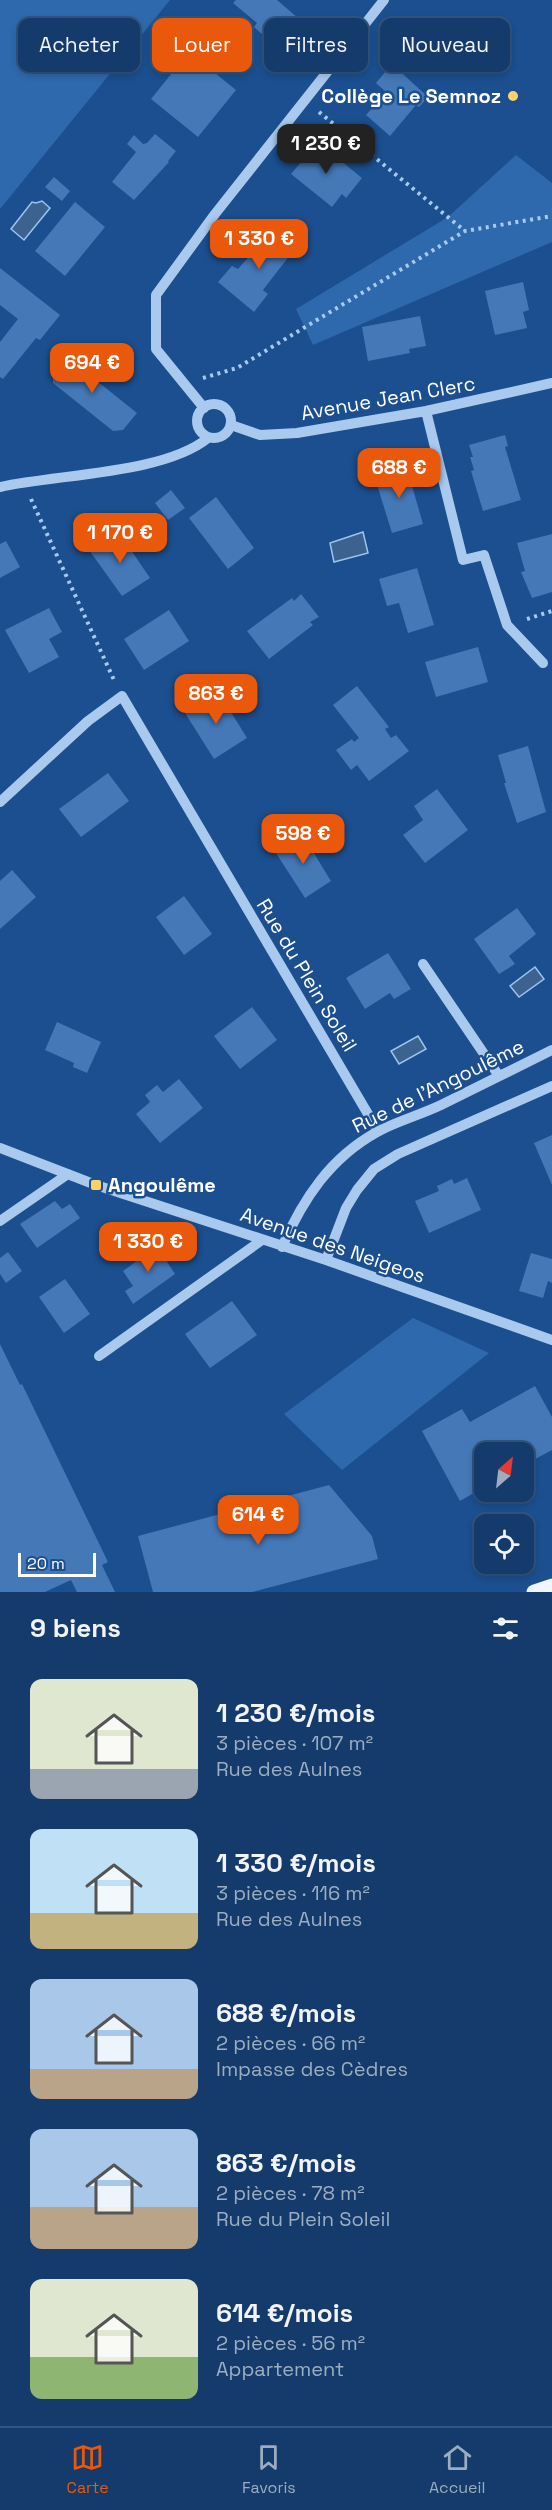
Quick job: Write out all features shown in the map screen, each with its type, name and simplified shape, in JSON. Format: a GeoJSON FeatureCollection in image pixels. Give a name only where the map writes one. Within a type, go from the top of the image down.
{"type":"FeatureCollection","features":[{"type":"Feature","properties":{"kind":"main road"},"geometry":{"type":"LineString","coordinates":[[534,1592],[552,1586]]}},
{"type":"Feature","properties":{"kind":"street"},"geometry":{"type":"LineString","coordinates":[[204,408],[156,349],[156,296],[215,214],[384,0]]}},
{"type":"Feature","properties":{"kind":"street","name":"Avenue Jean Clerc"},"geometry":{"type":"LineString","coordinates":[[231,425],[260,435],[297,433],[426,411],[552,383]]}},
{"type":"Feature","properties":{"kind":"street"},"geometry":{"type":"LineString","coordinates":[[0,487],[145,464],[196,448],[208,438],[218,438],[226,434],[231,425],[231,417],[219,405],[204,408],[197,418],[199,430],[208,438]]}},
{"type":"Feature","properties":{"kind":"street"},"geometry":{"type":"LineString","coordinates":[[426,411],[463,560],[484,555],[507,625],[543,663]]}},
{"type":"Feature","properties":{"kind":"street"},"geometry":{"type":"LineString","coordinates":[[0,802],[88,721],[122,696]]}},
{"type":"Feature","properties":{"kind":"street","name":"Rue du Plein Soleil"},"geometry":{"type":"LineString","coordinates":[[122,696],[378,1131]]}},
{"type":"Feature","properties":{"kind":"street"},"geometry":{"type":"LineString","coordinates":[[423,964],[499,1076]]}},
{"type":"Feature","properties":{"kind":"street","name":"Rue de l'Angoulême"},"geometry":{"type":"LineString","coordinates":[[282,1247],[295,1217],[313,1187],[351,1149],[378,1131],[438,1106],[552,1050]]}},
{"type":"Feature","properties":{"kind":"street"},"geometry":{"type":"LineString","coordinates":[[326,1260],[346,1208],[374,1169],[398,1154],[552,1086]]}},
{"type":"Feature","properties":{"kind":"street","name":"Avenue des Neigeos"},"geometry":{"type":"LineString","coordinates":[[0,1148],[68,1174],[326,1260],[552,1340]]}},
{"type":"Feature","properties":{"kind":"street"},"geometry":{"type":"LineString","coordinates":[[0,1221],[68,1174]]}},
{"type":"Feature","properties":{"kind":"street"},"geometry":{"type":"LineString","coordinates":[[99,1356],[262,1240]]}},
{"type":"Feature","properties":{"kind":"path"},"geometry":{"type":"LineString","coordinates":[[305,100],[465,231]]}},
{"type":"Feature","properties":{"kind":"path"},"geometry":{"type":"LineString","coordinates":[[183,385],[237,368],[465,231],[552,216]]}},
{"type":"Feature","properties":{"kind":"path"},"geometry":{"type":"LineString","coordinates":[[23,482],[122,696]]}},
{"type":"Feature","properties":{"kind":"path"},"geometry":{"type":"LineString","coordinates":[[507,625],[552,611]]}},
{"type":"Feature","properties":{"kind":"shaded area"},"geometry":{"type":"Polygon","coordinates":[[[0,0],[170,0],[155,18],[152,18],[152,22],[140,37],[140,18],[18,18],[18,72],[111,72],[0,209],[0,0]]]}},
{"type":"Feature","properties":{"kind":"shaded area"},"geometry":{"type":"Polygon","coordinates":[[[516,155],[552,183],[552,242],[313,345],[296,309],[448,217],[516,155]]]}},
{"type":"Feature","properties":{"kind":"shaded area"},"geometry":{"type":"Polygon","coordinates":[[[42,201],[50,208],[24,240],[11,229],[32,202],[42,201]]]}},
{"type":"Feature","properties":{"kind":"shaded area"},"geometry":{"type":"Polygon","coordinates":[[[363,532],[368,553],[334,562],[330,543],[363,532]]]}},
{"type":"Feature","properties":{"kind":"shaded area"},"geometry":{"type":"Polygon","coordinates":[[[535,967],[544,979],[519,997],[510,986],[535,967]]]}},
{"type":"Feature","properties":{"kind":"shaded area"},"geometry":{"type":"Polygon","coordinates":[[[418,1036],[426,1049],[399,1064],[391,1051],[418,1036]]]}},
{"type":"Feature","properties":{"kind":"shaded area"},"geometry":{"type":"Polygon","coordinates":[[[413,1318],[489,1353],[342,1470],[284,1414],[413,1318]]]}},
{"type":"Feature","properties":{"kind":"building"},"geometry":{"type":"Polygon","coordinates":[[[236,0],[277,0],[298,18],[264,18],[264,36],[254,27],[257,23],[233,3],[236,0]]]}},
{"type":"Feature","properties":{"kind":"building"},"geometry":{"type":"Polygon","coordinates":[[[173,72],[214,72],[236,90],[198,137],[151,99],[173,72]]]}},
{"type":"Feature","properties":{"kind":"building"},"geometry":{"type":"Polygon","coordinates":[[[385,72],[401,72],[428,97],[419,107],[416,105],[390,136],[366,115],[386,92],[376,83],[385,72]]]}},
{"type":"Feature","properties":{"kind":"building"},"geometry":{"type":"Polygon","coordinates":[[[155,134],[176,151],[169,162],[134,200],[112,182],[136,152],[127,144],[134,135],[143,144],[155,134]]]}},
{"type":"Feature","properties":{"kind":"building"},"geometry":{"type":"Polygon","coordinates":[[[318,142],[362,178],[346,198],[342,194],[332,207],[291,174],[318,142]]]}},
{"type":"Feature","properties":{"kind":"building"},"geometry":{"type":"Polygon","coordinates":[[[54,177],[70,191],[62,201],[45,187],[54,177]]]}},
{"type":"Feature","properties":{"kind":"building"},"geometry":{"type":"Polygon","coordinates":[[[75,202],[105,227],[65,276],[35,251],[75,202]]]}},
{"type":"Feature","properties":{"kind":"building"},"geometry":{"type":"Polygon","coordinates":[[[275,227],[297,246],[263,290],[268,294],[254,312],[218,282],[232,266],[238,269],[275,227]]]}},
{"type":"Feature","properties":{"kind":"building"},"geometry":{"type":"Polygon","coordinates":[[[0,268],[60,315],[40,340],[36,338],[3,379],[0,377],[0,342],[18,319],[0,305],[0,268]]]}},
{"type":"Feature","properties":{"kind":"building"},"geometry":{"type":"Polygon","coordinates":[[[523,282],[529,310],[523,312],[527,328],[495,335],[485,291],[523,282]]]}},
{"type":"Feature","properties":{"kind":"building"},"geometry":{"type":"Polygon","coordinates":[[[420,316],[426,346],[409,349],[410,353],[368,361],[362,327],[420,316]]]}},
{"type":"Feature","properties":{"kind":"building"},"geometry":{"type":"Polygon","coordinates":[[[69,352],[95,373],[92,377],[137,413],[123,430],[113,431],[53,383],[53,373],[69,352]]]}},
{"type":"Feature","properties":{"kind":"building"},"geometry":{"type":"Polygon","coordinates":[[[505,435],[508,446],[505,447],[521,500],[483,511],[471,471],[474,470],[470,457],[473,457],[469,445],[505,435]]]}},
{"type":"Feature","properties":{"kind":"building"},"geometry":{"type":"Polygon","coordinates":[[[406,465],[423,524],[392,533],[374,475],[406,465]]]}},
{"type":"Feature","properties":{"kind":"building"},"geometry":{"type":"Polygon","coordinates":[[[171,490],[185,508],[168,520],[155,503],[171,490]]]}},
{"type":"Feature","properties":{"kind":"building"},"geometry":{"type":"Polygon","coordinates":[[[216,497],[254,548],[228,569],[189,518],[216,497]]]}},
{"type":"Feature","properties":{"kind":"building"},"geometry":{"type":"Polygon","coordinates":[[[118,531],[150,578],[122,596],[89,550],[118,531]]]}},
{"type":"Feature","properties":{"kind":"building"},"geometry":{"type":"Polygon","coordinates":[[[552,534],[552,592],[532,598],[521,572],[525,571],[517,543],[552,534]]]}},
{"type":"Feature","properties":{"kind":"building"},"geometry":{"type":"Polygon","coordinates":[[[6,541],[20,567],[0,578],[0,544],[6,541]]]}},
{"type":"Feature","properties":{"kind":"building"},"geometry":{"type":"Polygon","coordinates":[[[417,568],[434,625],[408,633],[399,603],[387,606],[379,579],[417,568]]]}},
{"type":"Feature","properties":{"kind":"building"},"geometry":{"type":"Polygon","coordinates":[[[301,594],[319,617],[310,622],[313,625],[269,659],[247,631],[292,598],[294,601],[301,594]]]}},
{"type":"Feature","properties":{"kind":"building"},"geometry":{"type":"Polygon","coordinates":[[[49,608],[62,632],[49,639],[59,657],[29,673],[5,630],[49,608]]]}},
{"type":"Feature","properties":{"kind":"building"},"geometry":{"type":"Polygon","coordinates":[[[169,610],[189,641],[144,670],[124,639],[169,610]]]}},
{"type":"Feature","properties":{"kind":"building"},"geometry":{"type":"Polygon","coordinates":[[[478,647],[488,682],[436,697],[425,662],[478,647]]]}},
{"type":"Feature","properties":{"kind":"building"},"geometry":{"type":"Polygon","coordinates":[[[357,686],[389,727],[385,729],[391,738],[396,735],[409,751],[369,781],[357,765],[351,770],[336,750],[352,739],[354,742],[359,738],[333,705],[357,686]]]}},
{"type":"Feature","properties":{"kind":"building"},"geometry":{"type":"Polygon","coordinates":[[[218,691],[247,738],[214,759],[185,713],[218,691]]]}},
{"type":"Feature","properties":{"kind":"building"},"geometry":{"type":"Polygon","coordinates":[[[528,746],[546,812],[517,823],[498,755],[528,746]]]}},
{"type":"Feature","properties":{"kind":"building"},"geometry":{"type":"Polygon","coordinates":[[[108,773],[129,801],[81,837],[59,809],[108,773]]]}},
{"type":"Feature","properties":{"kind":"building"},"geometry":{"type":"Polygon","coordinates":[[[437,789],[468,830],[425,863],[403,835],[423,820],[414,806],[437,789]]]}},
{"type":"Feature","properties":{"kind":"building"},"geometry":{"type":"Polygon","coordinates":[[[301,832],[331,881],[305,898],[274,850],[301,832]]]}},
{"type":"Feature","properties":{"kind":"building"},"geometry":{"type":"Polygon","coordinates":[[[12,870],[36,897],[0,929],[0,881],[12,870]]]}},
{"type":"Feature","properties":{"kind":"building"},"geometry":{"type":"Polygon","coordinates":[[[184,896],[212,934],[184,955],[156,917],[184,896]]]}},
{"type":"Feature","properties":{"kind":"building"},"geometry":{"type":"Polygon","coordinates":[[[517,908],[536,934],[509,956],[515,964],[499,974],[474,939],[517,908]]]}},
{"type":"Feature","properties":{"kind":"building"},"geometry":{"type":"Polygon","coordinates":[[[388,953],[411,989],[394,999],[390,993],[365,1009],[346,978],[388,953]]]}},
{"type":"Feature","properties":{"kind":"building"},"geometry":{"type":"Polygon","coordinates":[[[252,1007],[277,1040],[240,1069],[214,1036],[252,1007]]]}},
{"type":"Feature","properties":{"kind":"building"},"geometry":{"type":"Polygon","coordinates":[[[57,1022],[101,1042],[87,1073],[73,1067],[74,1063],[45,1050],[57,1022]]]}},
{"type":"Feature","properties":{"kind":"building"},"geometry":{"type":"Polygon","coordinates":[[[179,1079],[203,1108],[160,1143],[136,1114],[150,1102],[145,1095],[157,1085],[163,1092],[179,1079]]]}},
{"type":"Feature","properties":{"kind":"building"},"geometry":{"type":"Polygon","coordinates":[[[552,1135],[552,1185],[534,1143],[552,1135]]]}},
{"type":"Feature","properties":{"kind":"building"},"geometry":{"type":"Polygon","coordinates":[[[467,1178],[481,1210],[429,1233],[415,1201],[439,1191],[437,1186],[452,1179],[454,1184],[467,1178]]]}},
{"type":"Feature","properties":{"kind":"building"},"geometry":{"type":"Polygon","coordinates":[[[55,1201],[62,1209],[70,1204],[80,1218],[37,1248],[20,1224],[55,1201]]]}},
{"type":"Feature","properties":{"kind":"building"},"geometry":{"type":"Polygon","coordinates":[[[160,1244],[171,1258],[167,1262],[175,1274],[133,1304],[125,1291],[133,1286],[123,1271],[160,1244]]]}},
{"type":"Feature","properties":{"kind":"building"},"geometry":{"type":"Polygon","coordinates":[[[8,1252],[22,1271],[6,1283],[0,1274],[0,1258],[8,1252]]]}},
{"type":"Feature","properties":{"kind":"building"},"geometry":{"type":"Polygon","coordinates":[[[531,1253],[552,1259],[552,1283],[548,1281],[543,1298],[519,1291],[531,1253]]]}},
{"type":"Feature","properties":{"kind":"building"},"geometry":{"type":"Polygon","coordinates":[[[65,1279],[90,1314],[64,1333],[39,1297],[65,1279]]]}},
{"type":"Feature","properties":{"kind":"building"},"geometry":{"type":"Polygon","coordinates":[[[232,1301],[257,1335],[210,1368],[185,1334],[232,1301]]]}},
{"type":"Feature","properties":{"kind":"building"},"geometry":{"type":"Polygon","coordinates":[[[0,1344],[20,1385],[22,1384],[108,1562],[102,1565],[115,1592],[77,1592],[71,1580],[45,1592],[0,1592],[0,1344]]]}},
{"type":"Feature","properties":{"kind":"building"},"geometry":{"type":"Polygon","coordinates":[[[535,1386],[552,1417],[552,1450],[534,1460],[534,1442],[474,1442],[474,1493],[460,1501],[422,1431],[462,1409],[470,1422],[535,1386]]]}},
{"type":"Feature","properties":{"kind":"building"},"geometry":{"type":"Polygon","coordinates":[[[329,1485],[372,1536],[378,1559],[252,1592],[153,1592],[138,1536],[329,1485]]]}},
{"type":"Feature","properties":{"kind":"place","name":"Collège Le Semnoz"},"geometry":{"type":"Point","coordinates":[513,96]}},
{"type":"Feature","properties":{"kind":"place","name":"Angoulême"},"geometry":{"type":"Point","coordinates":[96,1185]}}]}
